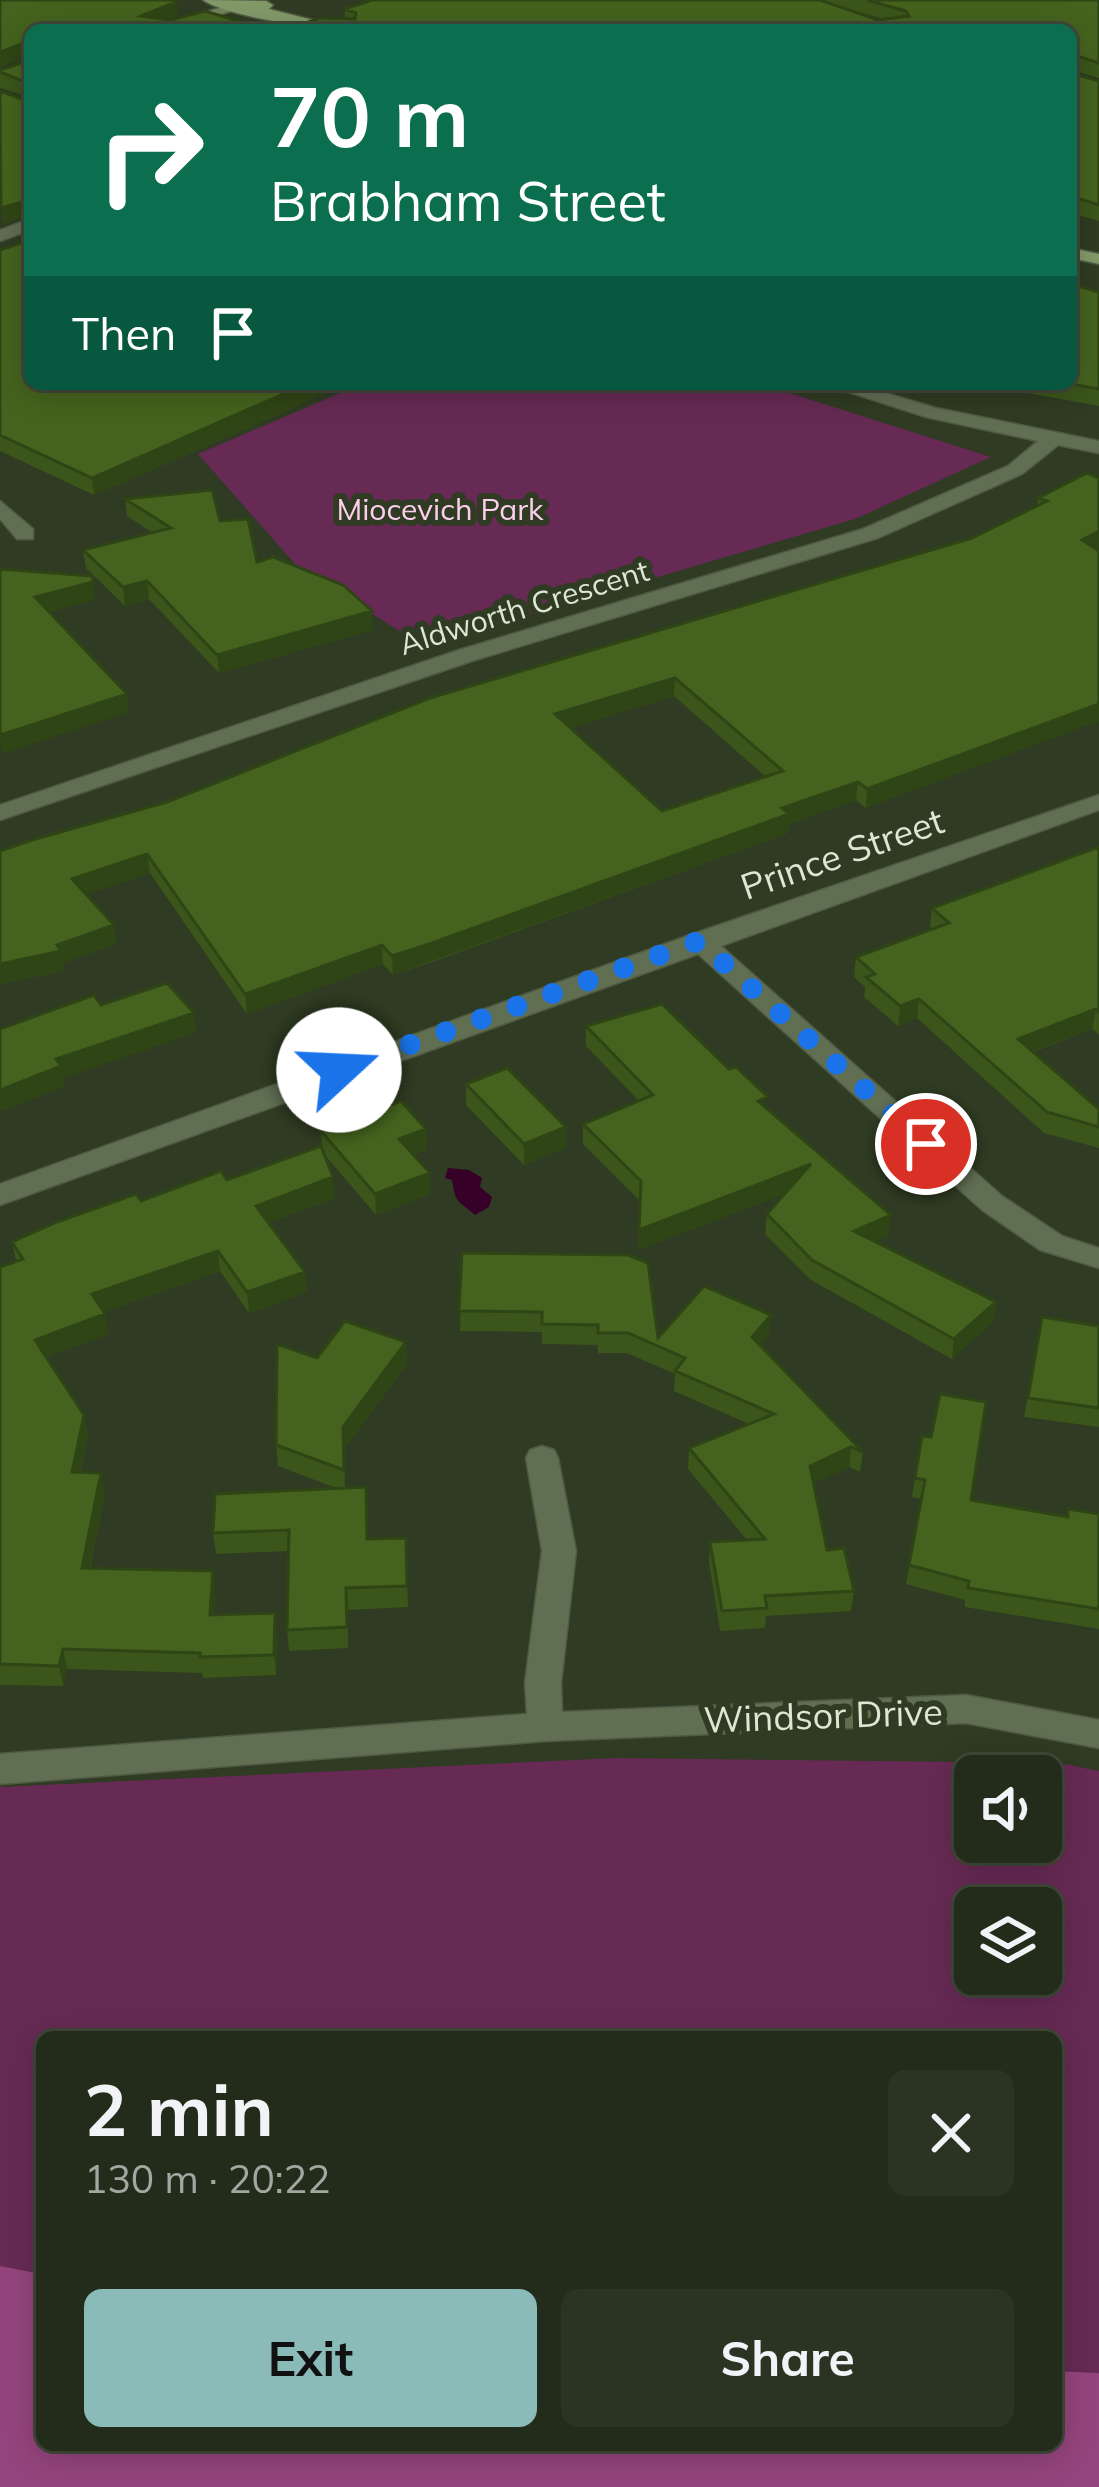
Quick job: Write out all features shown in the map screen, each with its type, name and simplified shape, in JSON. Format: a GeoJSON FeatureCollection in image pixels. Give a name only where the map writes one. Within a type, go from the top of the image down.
{"type":"FeatureCollection","features":[{"type":"Feature","properties":{"kind":"main road"},"geometry":{"type":"LineString","coordinates":[[146,24],[209,0],[326,24]]}},
{"type":"Feature","properties":{"kind":"main road"},"geometry":{"type":"LineString","coordinates":[[178,24],[279,0],[317,21]]}},
{"type":"Feature","properties":{"kind":"street"},"geometry":{"type":"LineString","coordinates":[[854,390],[933,413],[1099,447]]}},
{"type":"Feature","properties":{"kind":"street","name":"Aldworth Crescent"},"geometry":{"type":"LineString","coordinates":[[0,814],[466,655],[888,527],[1026,463],[1054,438]]}},
{"type":"Feature","properties":{"kind":"street"},"geometry":{"type":"LineString","coordinates":[[0,507],[25,534]]}},
{"type":"Feature","properties":{"kind":"street","name":"Prince Street"},"geometry":{"type":"LineString","coordinates":[[0,1196],[699,941],[1099,802]]}},
{"type":"Feature","properties":{"kind":"street"},"geometry":{"type":"LineString","coordinates":[[699,941],[992,1203],[1051,1243],[1099,1258]]}},
{"type":"Feature","properties":{"kind":"street"},"geometry":{"type":"LineString","coordinates":[[542,1458],[559,1551],[543,1683],[545,1727]]}},
{"type":"Feature","properties":{"kind":"street","name":"Windsor Drive"},"geometry":{"type":"LineString","coordinates":[[0,1769],[545,1727],[966,1709],[1099,1734]]}},
{"type":"Feature","properties":{"kind":"green space","name":"Miocevich Park"},"geometry":{"type":"Polygon","coordinates":[[[347,390],[780,390],[991,457],[855,519],[423,646],[296,565],[198,454],[347,390]]]}},
{"type":"Feature","properties":{"kind":"green space"},"geometry":{"type":"Polygon","coordinates":[[[616,1758],[954,1762],[954,1863],[1062,1863],[1062,1764],[1099,1771],[1099,2373],[1062,2371],[1062,2031],[36,2031],[36,2273],[0,2266],[0,1787],[616,1758]]]}},
{"type":"Feature","properties":{"kind":"shaded area"},"geometry":{"type":"Polygon","coordinates":[[[448,1168],[469,1170],[482,1178],[480,1187],[492,1197],[489,1207],[475,1215],[461,1204],[452,1180],[445,1178],[448,1168]]]}},
{"type":"Feature","properties":{"kind":"shaded area"},"geometry":{"type":"Polygon","coordinates":[[[0,2266],[36,2273],[36,2451],[1062,2451],[1062,2371],[1099,2373],[1099,2487],[0,2487],[0,2266]]]}},
{"type":"Feature","properties":{"kind":"building"},"geometry":{"type":"Polygon","coordinates":[[[0,0],[170,0],[176,2],[141,16],[171,20],[205,11],[248,24],[24,24],[24,43],[0,52],[0,0]]]}},
{"type":"Feature","properties":{"kind":"building"},"geometry":{"type":"Polygon","coordinates":[[[372,0],[820,0],[878,20],[909,16],[906,11],[867,0],[1099,0],[1099,63],[1077,56],[1077,24],[302,24],[320,18],[355,19],[356,13],[345,9],[372,0]]]}},
{"type":"Feature","properties":{"kind":"building"},"geometry":{"type":"Polygon","coordinates":[[[24,62],[24,82],[0,72],[24,62]]]}},
{"type":"Feature","properties":{"kind":"building"},"geometry":{"type":"Polygon","coordinates":[[[1077,75],[1099,81],[1099,205],[1077,198],[1077,75]]]}},
{"type":"Feature","properties":{"kind":"building"},"geometry":{"type":"Polygon","coordinates":[[[0,91],[24,100],[24,202],[1,208],[0,91]]]}},
{"type":"Feature","properties":{"kind":"building"},"geometry":{"type":"Polygon","coordinates":[[[24,242],[24,390],[292,390],[92,478],[0,435],[0,250],[24,242]]]}},
{"type":"Feature","properties":{"kind":"building"},"geometry":{"type":"Polygon","coordinates":[[[1077,286],[1099,292],[1099,389],[1077,385],[1077,286]]]}},
{"type":"Feature","properties":{"kind":"building"},"geometry":{"type":"Polygon","coordinates":[[[1087,473],[1099,478],[1099,531],[1082,540],[1099,551],[1099,704],[867,789],[858,782],[782,808],[789,814],[432,943],[392,956],[382,945],[245,994],[147,854],[72,879],[114,925],[57,945],[61,951],[0,964],[0,851],[167,802],[430,698],[972,538],[1047,501],[1038,498],[1087,473]],[[675,678],[555,714],[662,811],[783,771],[675,678]]]}},
{"type":"Feature","properties":{"kind":"building"},"geometry":{"type":"Polygon","coordinates":[[[212,490],[220,521],[248,519],[257,562],[273,557],[343,585],[372,611],[217,655],[147,581],[123,587],[83,550],[171,528],[125,499],[212,490]]]}},
{"type":"Feature","properties":{"kind":"building"},"geometry":{"type":"Polygon","coordinates":[[[0,569],[92,576],[93,582],[35,597],[127,694],[0,735],[0,569]]]}},
{"type":"Feature","properties":{"kind":"building"},"geometry":{"type":"Polygon","coordinates":[[[1099,847],[1099,1012],[1096,1009],[1018,1039],[1099,1109],[1099,1127],[1047,1112],[919,999],[900,1006],[866,977],[875,974],[856,957],[949,923],[932,908],[1099,847]]]}},
{"type":"Feature","properties":{"kind":"building"},"geometry":{"type":"Polygon","coordinates":[[[167,983],[194,1013],[56,1059],[61,1066],[0,1090],[0,1029],[94,995],[101,1005],[167,983]]]}},
{"type":"Feature","properties":{"kind":"building"},"geometry":{"type":"Polygon","coordinates":[[[662,1004],[729,1069],[736,1067],[768,1097],[758,1101],[891,1215],[854,1231],[996,1302],[954,1339],[812,1260],[767,1214],[811,1164],[639,1230],[641,1181],[583,1124],[653,1095],[586,1026],[662,1004]]]}},
{"type":"Feature","properties":{"kind":"building"},"geometry":{"type":"Polygon","coordinates":[[[507,1068],[566,1127],[524,1144],[466,1084],[507,1068]]]}},
{"type":"Feature","properties":{"kind":"building"},"geometry":{"type":"Polygon","coordinates":[[[401,1101],[426,1129],[399,1139],[430,1173],[375,1194],[321,1131],[401,1101]]]}},
{"type":"Feature","properties":{"kind":"building"},"geometry":{"type":"Polygon","coordinates":[[[321,1146],[333,1177],[256,1206],[305,1272],[247,1292],[218,1251],[92,1294],[105,1314],[35,1340],[84,1415],[72,1472],[101,1473],[82,1568],[213,1571],[210,1615],[275,1613],[274,1655],[200,1657],[200,1653],[63,1649],[59,1666],[0,1664],[0,1267],[23,1259],[12,1242],[136,1194],[141,1201],[221,1171],[227,1180],[321,1146]]]}},
{"type":"Feature","properties":{"kind":"building"},"geometry":{"type":"Polygon","coordinates":[[[462,1253],[628,1255],[648,1263],[658,1338],[704,1286],[771,1315],[752,1337],[863,1452],[851,1447],[810,1466],[827,1550],[844,1548],[854,1591],[765,1596],[767,1608],[722,1611],[710,1542],[765,1539],[689,1448],[774,1414],[675,1371],[685,1358],[628,1333],[598,1333],[598,1325],[542,1324],[542,1312],[459,1311],[462,1253]]]}},
{"type":"Feature","properties":{"kind":"building"},"geometry":{"type":"Polygon","coordinates":[[[1042,1317],[1099,1326],[1099,1408],[1028,1398],[1042,1317]]]}},
{"type":"Feature","properties":{"kind":"building"},"geometry":{"type":"Polygon","coordinates":[[[345,1321],[406,1342],[343,1427],[344,1470],[276,1445],[277,1344],[317,1358],[345,1321]]]}},
{"type":"Feature","properties":{"kind":"building"},"geometry":{"type":"Polygon","coordinates":[[[940,1394],[986,1402],[971,1500],[1068,1517],[1068,1509],[1099,1514],[1099,1609],[968,1588],[969,1581],[909,1565],[925,1480],[915,1478],[922,1436],[931,1437],[940,1394]]]}},
{"type":"Feature","properties":{"kind":"building"},"geometry":{"type":"Polygon","coordinates":[[[366,1487],[367,1539],[406,1538],[407,1586],[346,1588],[347,1627],[287,1630],[289,1530],[213,1533],[215,1494],[366,1487]]]}},
{"type":"Feature","properties":{"kind":"route"},"geometry":{"type":"LineString","coordinates":[[339,1070],[699,941],[926,1144]]}}]}
